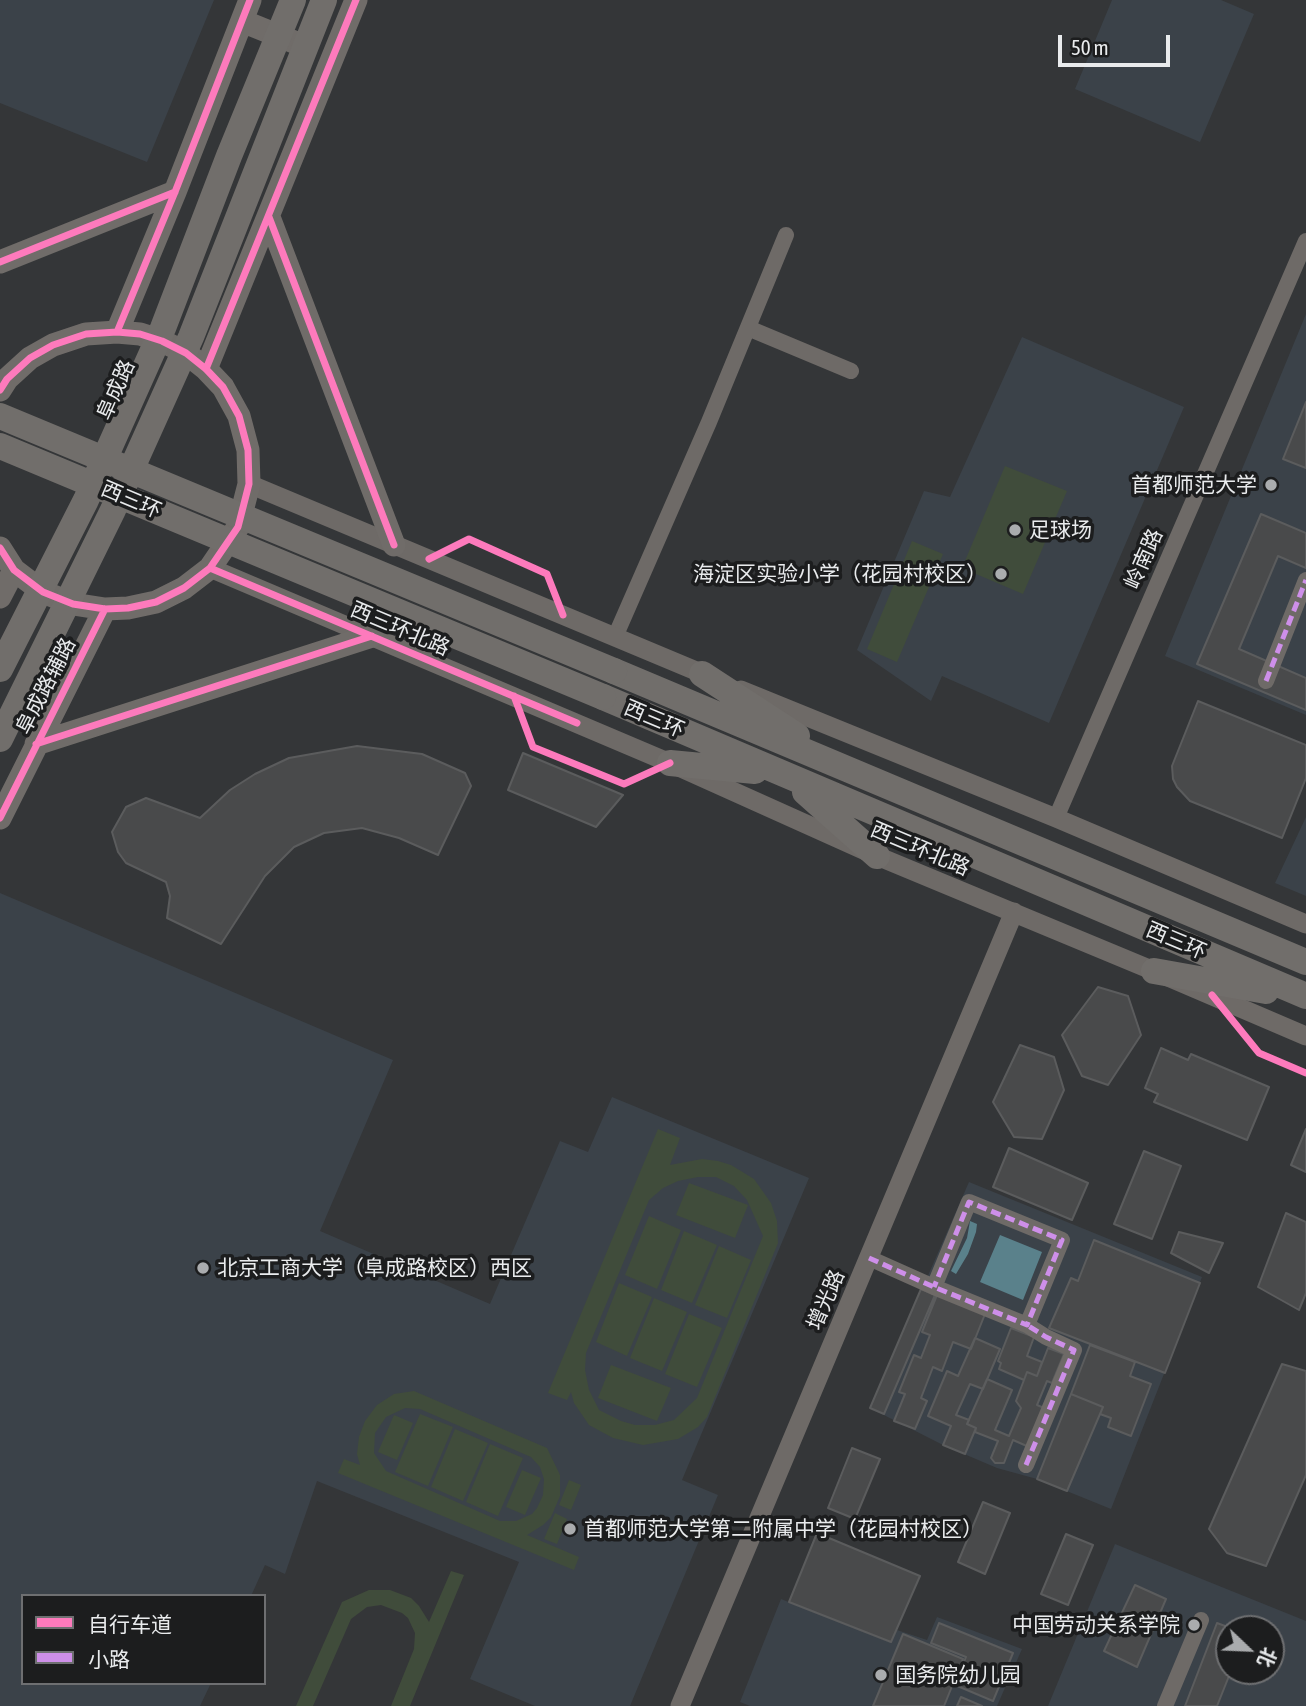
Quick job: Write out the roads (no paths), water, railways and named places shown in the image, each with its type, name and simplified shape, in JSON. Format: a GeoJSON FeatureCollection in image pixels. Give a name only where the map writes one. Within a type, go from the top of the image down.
{"type":"FeatureCollection","features":[{"type":"Feature","properties":{"kind":"highway","name":"阜成路"},"geometry":{"type":"LineString","coordinates":[[0,669],[86,500],[163,328],[293,0]]}},
{"type":"Feature","properties":{"kind":"highway"},"geometry":{"type":"LineString","coordinates":[[0,739],[113,510],[191,337],[324,0]]}},
{"type":"Feature","properties":{"kind":"highway","name":"西三环"},"geometry":{"type":"LineString","coordinates":[[0,416],[1306,962]]}},
{"type":"Feature","properties":{"kind":"highway","name":"西三环"},"geometry":{"type":"LineString","coordinates":[[0,446],[603,697],[1306,997]]}},
{"type":"Feature","properties":{"kind":"highway"},"geometry":{"type":"LineString","coordinates":[[702,674],[854,774]]}},
{"type":"Feature","properties":{"kind":"highway"},"geometry":{"type":"LineString","coordinates":[[670,763],[783,775],[877,856]]}},
{"type":"Feature","properties":{"kind":"highway"},"geometry":{"type":"LineString","coordinates":[[1272,947],[1306,954]]}},
{"type":"Feature","properties":{"kind":"highway"},"geometry":{"type":"LineString","coordinates":[[1154,971],[1306,997]]}},
{"type":"Feature","properties":{"kind":"main road"},"geometry":{"type":"LineString","coordinates":[[206,369],[356,0]]}},
{"type":"Feature","properties":{"kind":"main road"},"geometry":{"type":"LineString","coordinates":[[246,10],[332,57]]}},
{"type":"Feature","properties":{"kind":"main road","name":"阜成路"},"geometry":{"type":"LineString","coordinates":[[117,332],[246,10]]}},
{"type":"Feature","properties":{"kind":"main road"},"geometry":{"type":"LineString","coordinates":[[0,262],[175,192]]}},
{"type":"Feature","properties":{"kind":"main road"},"geometry":{"type":"LineString","coordinates":[[269,217],[394,545]]}},
{"type":"Feature","properties":{"kind":"main road"},"geometry":{"type":"LineString","coordinates":[[0,548],[14,570],[43,592],[73,604],[105,609],[128,608],[156,602],[184,589],[210,568],[238,527],[249,484],[248,450],[239,415],[223,387],[186,353],[162,341],[140,334],[86,334],[53,345],[30,358],[2,382]]}},
{"type":"Feature","properties":{"kind":"main road"},"geometry":{"type":"LineString","coordinates":[[0,597],[14,570]]}},
{"type":"Feature","properties":{"kind":"main road","name":"阜成路辅路"},"geometry":{"type":"LineString","coordinates":[[0,818],[105,609]]}},
{"type":"Feature","properties":{"kind":"main road"},"geometry":{"type":"LineString","coordinates":[[36,744],[372,636]]}},
{"type":"Feature","properties":{"kind":"street"},"geometry":{"type":"LineString","coordinates":[[615,637],[704,435],[786,235]]}},
{"type":"Feature","properties":{"kind":"street","name":"岭南路"},"geometry":{"type":"LineString","coordinates":[[1056,818],[1306,241]]}},
{"type":"Feature","properties":{"kind":"street"},"geometry":{"type":"LineString","coordinates":[[748,328],[851,371]]}},
{"type":"Feature","properties":{"kind":"street"},"geometry":{"type":"LineString","coordinates":[[249,484],[1306,924]]}},
{"type":"Feature","properties":{"kind":"street","name":"西三环北路"},"geometry":{"type":"LineString","coordinates":[[210,568],[670,763],[877,856],[1306,1036]]}},
{"type":"Feature","properties":{"kind":"street"},"geometry":{"type":"LineString","coordinates":[[1266,681],[1306,580]]}},
{"type":"Feature","properties":{"kind":"street","name":"增光路"},"geometry":{"type":"LineString","coordinates":[[680,1706],[1014,912]]}},
{"type":"Feature","properties":{"kind":"street"},"geometry":{"type":"LineString","coordinates":[[934,1287],[969,1202],[1062,1240],[1027,1325]]}},
{"type":"Feature","properties":{"kind":"street"},"geometry":{"type":"LineString","coordinates":[[869,1258],[1027,1325],[1074,1350],[1026,1465]]}},
{"type":"Feature","properties":{"kind":"street"},"geometry":{"type":"LineString","coordinates":[[1165,1706],[1201,1620]]}},
{"type":"Feature","properties":{"kind":"water"},"geometry":{"type":"Polygon","coordinates":[[[970,1221],[977,1224],[976,1232],[968,1254],[956,1274],[951,1271],[967,1238],[970,1221]]]}},
{"type":"Feature","properties":{"kind":"water"},"geometry":{"type":"Polygon","coordinates":[[[1000,1235],[1042,1252],[1023,1300],[980,1282],[1000,1235]]]}},
{"type":"Feature","properties":{"kind":"place","name":"首都师范大学"},"geometry":{"type":"Point","coordinates":[1271,485]}},
{"type":"Feature","properties":{"kind":"place","name":"足球场"},"geometry":{"type":"Point","coordinates":[1015,530]}},
{"type":"Feature","properties":{"kind":"place","name":"海淀区实验小学（花园村校区）"},"geometry":{"type":"Point","coordinates":[1001,574]}},
{"type":"Feature","properties":{"kind":"place","name":"北京工商大学（阜成路校区）西区"},"geometry":{"type":"Point","coordinates":[203,1268]}},
{"type":"Feature","properties":{"kind":"place","name":"首都师范大学第二附属中学（花园村校区）"},"geometry":{"type":"Point","coordinates":[570,1529]}},
{"type":"Feature","properties":{"kind":"place","name":"中国劳动关系学院"},"geometry":{"type":"Point","coordinates":[1194,1625]}},
{"type":"Feature","properties":{"kind":"place","name":"国务院幼儿园"},"geometry":{"type":"Point","coordinates":[881,1675]}}]}
